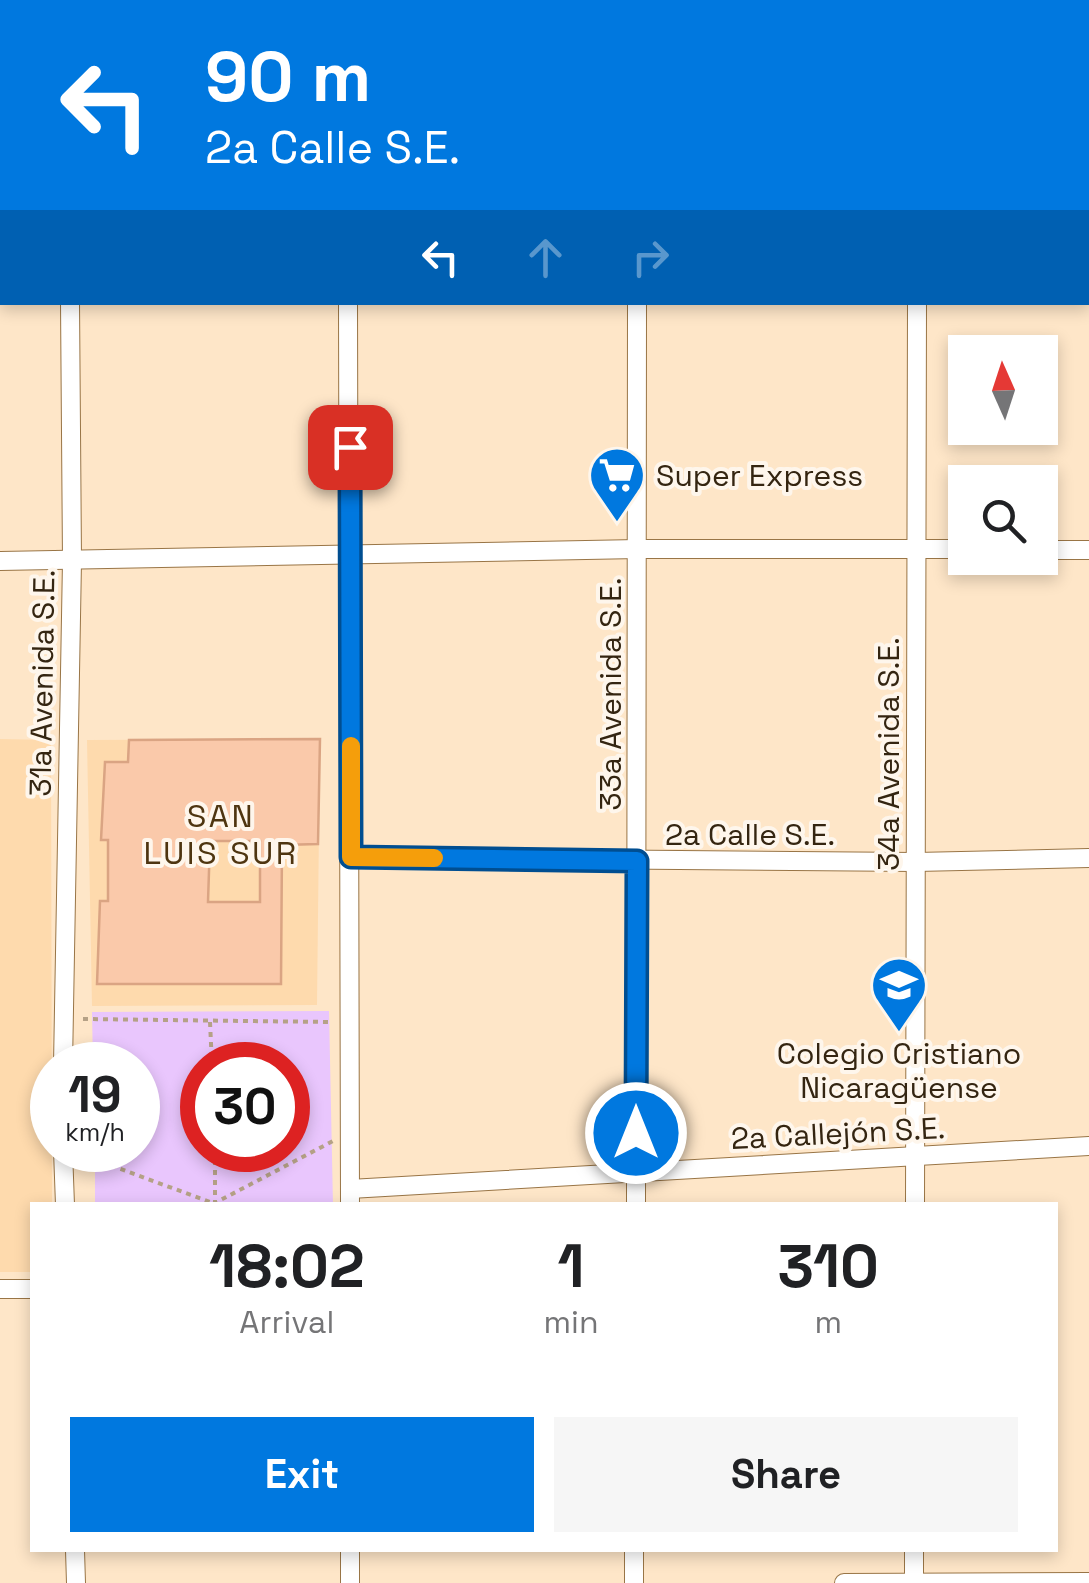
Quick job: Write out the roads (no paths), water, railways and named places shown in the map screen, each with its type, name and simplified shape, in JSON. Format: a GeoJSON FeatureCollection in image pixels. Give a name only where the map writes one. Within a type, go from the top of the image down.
{"type":"FeatureCollection","features":[{"type":"Feature","properties":{"kind":"street","name":"31a Avenida S.E."},"geometry":{"type":"LineString","coordinates":[[64,1042],[72,561],[70,305]]}},
{"type":"Feature","properties":{"kind":"street"},"geometry":{"type":"LineString","coordinates":[[348,305],[350,1197]]}},
{"type":"Feature","properties":{"kind":"street","name":"33a Avenida S.E."},"geometry":{"type":"LineString","coordinates":[[636,1202],[637,305]]}},
{"type":"Feature","properties":{"kind":"street","name":"34a Avenida S.E."},"geometry":{"type":"LineString","coordinates":[[915,1202],[916,305]]}},
{"type":"Feature","properties":{"kind":"street"},"geometry":{"type":"LineString","coordinates":[[0,562],[638,549],[948,549]]}},
{"type":"Feature","properties":{"kind":"street"},"geometry":{"type":"LineString","coordinates":[[1058,550],[1089,550]]}},
{"type":"Feature","properties":{"kind":"street","name":"2a Calle S.E."},"geometry":{"type":"LineString","coordinates":[[351,857],[916,862],[1089,858]]}},
{"type":"Feature","properties":{"kind":"street","name":"2a Callejón S.E."},"geometry":{"type":"LineString","coordinates":[[350,1197],[636,1172],[1089,1146]]}},
{"type":"Feature","properties":{"kind":"street"},"geometry":{"type":"LineString","coordinates":[[65,1202],[66,1172]]}},
{"type":"Feature","properties":{"kind":"street"},"geometry":{"type":"LineString","coordinates":[[0,1289],[30,1289]]}},
{"type":"Feature","properties":{"kind":"street"},"geometry":{"type":"LineString","coordinates":[[75,1552],[76,1583]]}},
{"type":"Feature","properties":{"kind":"street"},"geometry":{"type":"LineString","coordinates":[[350,1552],[350,1583]]}},
{"type":"Feature","properties":{"kind":"street"},"geometry":{"type":"LineString","coordinates":[[634,1552],[634,1583]]}},
{"type":"Feature","properties":{"kind":"street"},"geometry":{"type":"LineString","coordinates":[[914,1552],[914,1582]]}},
{"type":"Feature","properties":{"kind":"street"},"geometry":{"type":"LineString","coordinates":[[844,1583],[1089,1582]]}},
{"type":"Feature","properties":{"kind":"place","name":"Super Express"},"geometry":{"type":"Point","coordinates":[617,524]}},
{"type":"Feature","properties":{"kind":"place","name":"Colegio Cristiano Nicaragüense"},"geometry":{"type":"Point","coordinates":[899,1034]}},
{"type":"Feature","properties":{"kind":"district","name":"SAN LUIS SUR"},"geometry":{"type":"Point","coordinates":[221,834]}}]}
